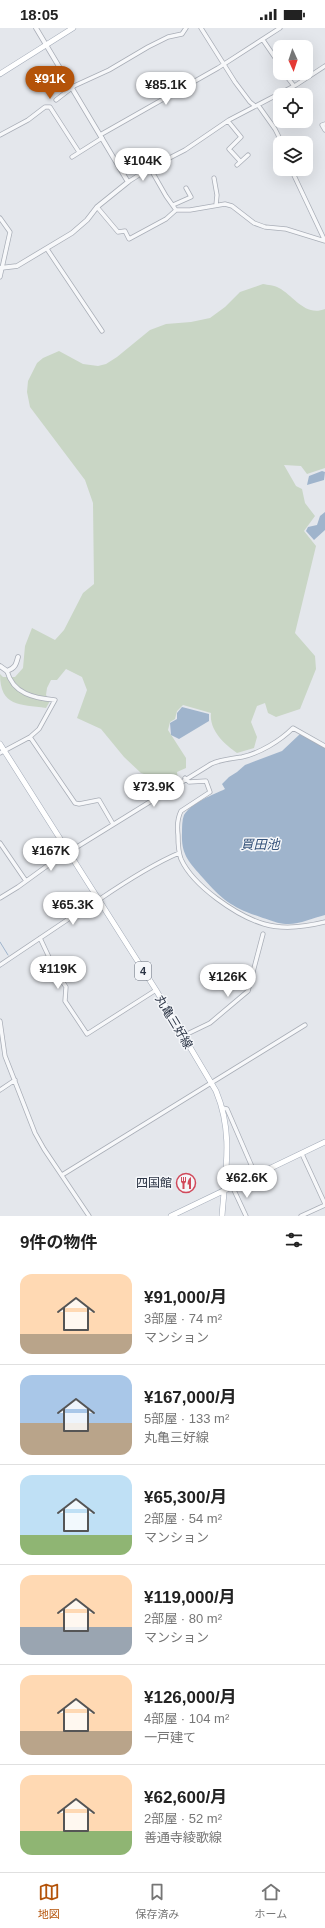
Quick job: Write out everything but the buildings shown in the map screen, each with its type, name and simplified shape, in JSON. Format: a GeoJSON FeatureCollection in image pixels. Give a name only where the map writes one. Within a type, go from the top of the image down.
{"type":"FeatureCollection","features":[{"type":"Feature","properties":{"kind":"main road"},"geometry":{"type":"LineString","coordinates":[[0,74],[73,28]]}},
{"type":"Feature","properties":{"kind":"main road","name":"丸亀三好線"},"geometry":{"type":"LineString","coordinates":[[0,744],[2,752],[156,990],[212,1084],[223,1108],[228,1134],[222,1216]]}},
{"type":"Feature","properties":{"kind":"main road"},"geometry":{"type":"LineString","coordinates":[[171,1216],[233,1188],[325,1142]]}},
{"type":"Feature","properties":{"kind":"street"},"geometry":{"type":"LineString","coordinates":[[36,28],[128,182]]}},
{"type":"Feature","properties":{"kind":"street"},"geometry":{"type":"LineString","coordinates":[[56,100],[72,88],[109,70],[148,47],[168,37],[182,34],[186,28]]}},
{"type":"Feature","properties":{"kind":"street"},"geometry":{"type":"LineString","coordinates":[[201,28],[250,102],[257,105],[278,136]]}},
{"type":"Feature","properties":{"kind":"street"},"geometry":{"type":"LineString","coordinates":[[72,158],[101,136],[224,64],[280,28]]}},
{"type":"Feature","properties":{"kind":"street"},"geometry":{"type":"LineString","coordinates":[[263,40],[273,55]]}},
{"type":"Feature","properties":{"kind":"street"},"geometry":{"type":"LineString","coordinates":[[1,268],[17,266],[47,249],[72,233],[97,207],[128,182],[150,168],[185,150],[228,121],[294,86],[325,66]]}},
{"type":"Feature","properties":{"kind":"street"},"geometry":{"type":"LineString","coordinates":[[289,80],[294,86]]}},
{"type":"Feature","properties":{"kind":"street"},"geometry":{"type":"LineString","coordinates":[[0,135],[28,120],[45,107],[50,107],[79,152]]}},
{"type":"Feature","properties":{"kind":"street"},"geometry":{"type":"LineString","coordinates":[[228,121],[241,134],[241,137],[234,145],[228,148],[236,154],[240,161]]}},
{"type":"Feature","properties":{"kind":"street"},"geometry":{"type":"LineString","coordinates":[[325,124],[322,125],[325,130]]}},
{"type":"Feature","properties":{"kind":"street"},"geometry":{"type":"LineString","coordinates":[[237,165],[248,155]]}},
{"type":"Feature","properties":{"kind":"street"},"geometry":{"type":"LineString","coordinates":[[150,168],[176,210]]}},
{"type":"Feature","properties":{"kind":"street"},"geometry":{"type":"LineString","coordinates":[[294,176],[325,241]]}},
{"type":"Feature","properties":{"kind":"street"},"geometry":{"type":"LineString","coordinates":[[214,178],[214,185],[217,195],[216,205]]}},
{"type":"Feature","properties":{"kind":"street"},"geometry":{"type":"LineString","coordinates":[[173,205],[191,197],[186,188]]}},
{"type":"Feature","properties":{"kind":"street"},"geometry":{"type":"LineString","coordinates":[[97,207],[118,232],[124,231],[128,238],[166,219],[176,210],[190,210],[216,205],[232,206],[254,223],[265,227],[272,229],[286,229],[325,241]]}},
{"type":"Feature","properties":{"kind":"street"},"geometry":{"type":"LineString","coordinates":[[0,218],[10,232],[0,277]]}},
{"type":"Feature","properties":{"kind":"street"},"geometry":{"type":"LineString","coordinates":[[47,249],[102,330]]}},
{"type":"Feature","properties":{"kind":"street"},"geometry":{"type":"LineString","coordinates":[[7,671],[16,666],[18,657]]}},
{"type":"Feature","properties":{"kind":"street"},"geometry":{"type":"LineString","coordinates":[[0,666],[7,671],[12,683],[20,692],[42,699],[55,700],[39,729],[30,737],[2,752]]}},
{"type":"Feature","properties":{"kind":"street"},"geometry":{"type":"LineString","coordinates":[[0,898],[68,852],[186,778],[222,759],[241,757],[264,748],[293,728],[325,746]]}},
{"type":"Feature","properties":{"kind":"street"},"geometry":{"type":"LineString","coordinates":[[30,737],[75,803],[79,804],[99,800],[113,824]]}},
{"type":"Feature","properties":{"kind":"street"},"geometry":{"type":"LineString","coordinates":[[186,778],[189,782],[206,781],[210,792],[185,808],[179,814],[177,831],[179,853],[182,861],[204,888],[233,910],[248,918],[270,925],[302,927],[325,922]]}},
{"type":"Feature","properties":{"kind":"street"},"geometry":{"type":"LineString","coordinates":[[0,843],[26,881]]}},
{"type":"Feature","properties":{"kind":"street"},"geometry":{"type":"LineString","coordinates":[[0,965],[40,938],[100,902],[100,899],[122,884],[158,862],[179,853]]}},
{"type":"Feature","properties":{"kind":"street"},"geometry":{"type":"LineString","coordinates":[[183,1036],[210,1023],[248,991],[263,934]]}},
{"type":"Feature","properties":{"kind":"street"},"geometry":{"type":"LineString","coordinates":[[40,938],[55,970],[66,987],[65,1000],[87,1034],[156,990]]}},
{"type":"Feature","properties":{"kind":"street"},"geometry":{"type":"LineString","coordinates":[[0,1021],[3,1050],[39,1142],[89,1216]]}},
{"type":"Feature","properties":{"kind":"street"},"geometry":{"type":"LineString","coordinates":[[62,1175],[212,1084],[305,1025]]}},
{"type":"Feature","properties":{"kind":"street"},"geometry":{"type":"LineString","coordinates":[[0,1090],[15,1080]]}},
{"type":"Feature","properties":{"kind":"street"},"geometry":{"type":"LineString","coordinates":[[223,1108],[227,1109],[256,1176]]}},
{"type":"Feature","properties":{"kind":"street"},"geometry":{"type":"LineString","coordinates":[[301,1216],[325,1204],[302,1154]]}},
{"type":"Feature","properties":{"kind":"street"},"geometry":{"type":"LineString","coordinates":[[233,1188],[246,1216]]}},
{"type":"Feature","properties":{"kind":"green space"},"geometry":{"type":"Polygon","coordinates":[[[263,284],[279,288],[306,308],[318,311],[325,309],[325,468],[307,474],[301,466],[284,465],[296,486],[302,489],[305,503],[315,516],[304,531],[316,546],[295,633],[315,656],[316,669],[300,709],[276,717],[268,713],[265,703],[257,706],[251,722],[257,737],[254,748],[237,753],[218,736],[212,725],[211,713],[183,705],[177,711],[175,719],[170,722],[168,730],[186,758],[186,768],[177,772],[178,781],[173,784],[141,773],[124,757],[101,729],[77,718],[87,690],[82,677],[66,669],[57,680],[51,680],[47,688],[46,695],[50,701],[46,708],[28,706],[13,702],[4,693],[1,685],[0,674],[3,677],[15,677],[23,668],[25,646],[32,628],[55,640],[64,630],[83,593],[94,584],[93,503],[85,480],[30,407],[27,392],[28,381],[37,363],[43,358],[59,351],[83,364],[98,366],[106,364],[150,330],[166,324],[191,322],[210,318],[225,307],[240,292],[263,284]]]}},
{"type":"Feature","properties":{"kind":"water"},"geometry":{"type":"Polygon","coordinates":[[[322,471],[325,472],[324,480],[307,485],[309,476],[322,471]]]}},
{"type":"Feature","properties":{"kind":"water"},"geometry":{"type":"Polygon","coordinates":[[[325,512],[325,530],[314,540],[306,531],[308,527],[317,525],[320,516],[325,512]]]}},
{"type":"Feature","properties":{"kind":"water"},"geometry":{"type":"Polygon","coordinates":[[[182,707],[209,714],[209,721],[179,739],[171,735],[170,723],[177,719],[177,713],[182,707]]]}},
{"type":"Feature","properties":{"kind":"water","name":"買田池"},"geometry":{"type":"Polygon","coordinates":[[[300,734],[325,747],[325,915],[306,921],[283,924],[244,911],[229,903],[217,893],[187,858],[182,841],[182,824],[184,815],[192,806],[225,789],[222,784],[229,777],[245,765],[282,751],[300,734]]]}},
{"type":"Feature","properties":{"kind":"waterway"},"geometry":{"type":"LineString","coordinates":[[0,942],[8,955]]}},
{"type":"Feature","properties":{"kind":"place","name":"四国館"},"geometry":{"type":"Point","coordinates":[186,1183]}}]}
